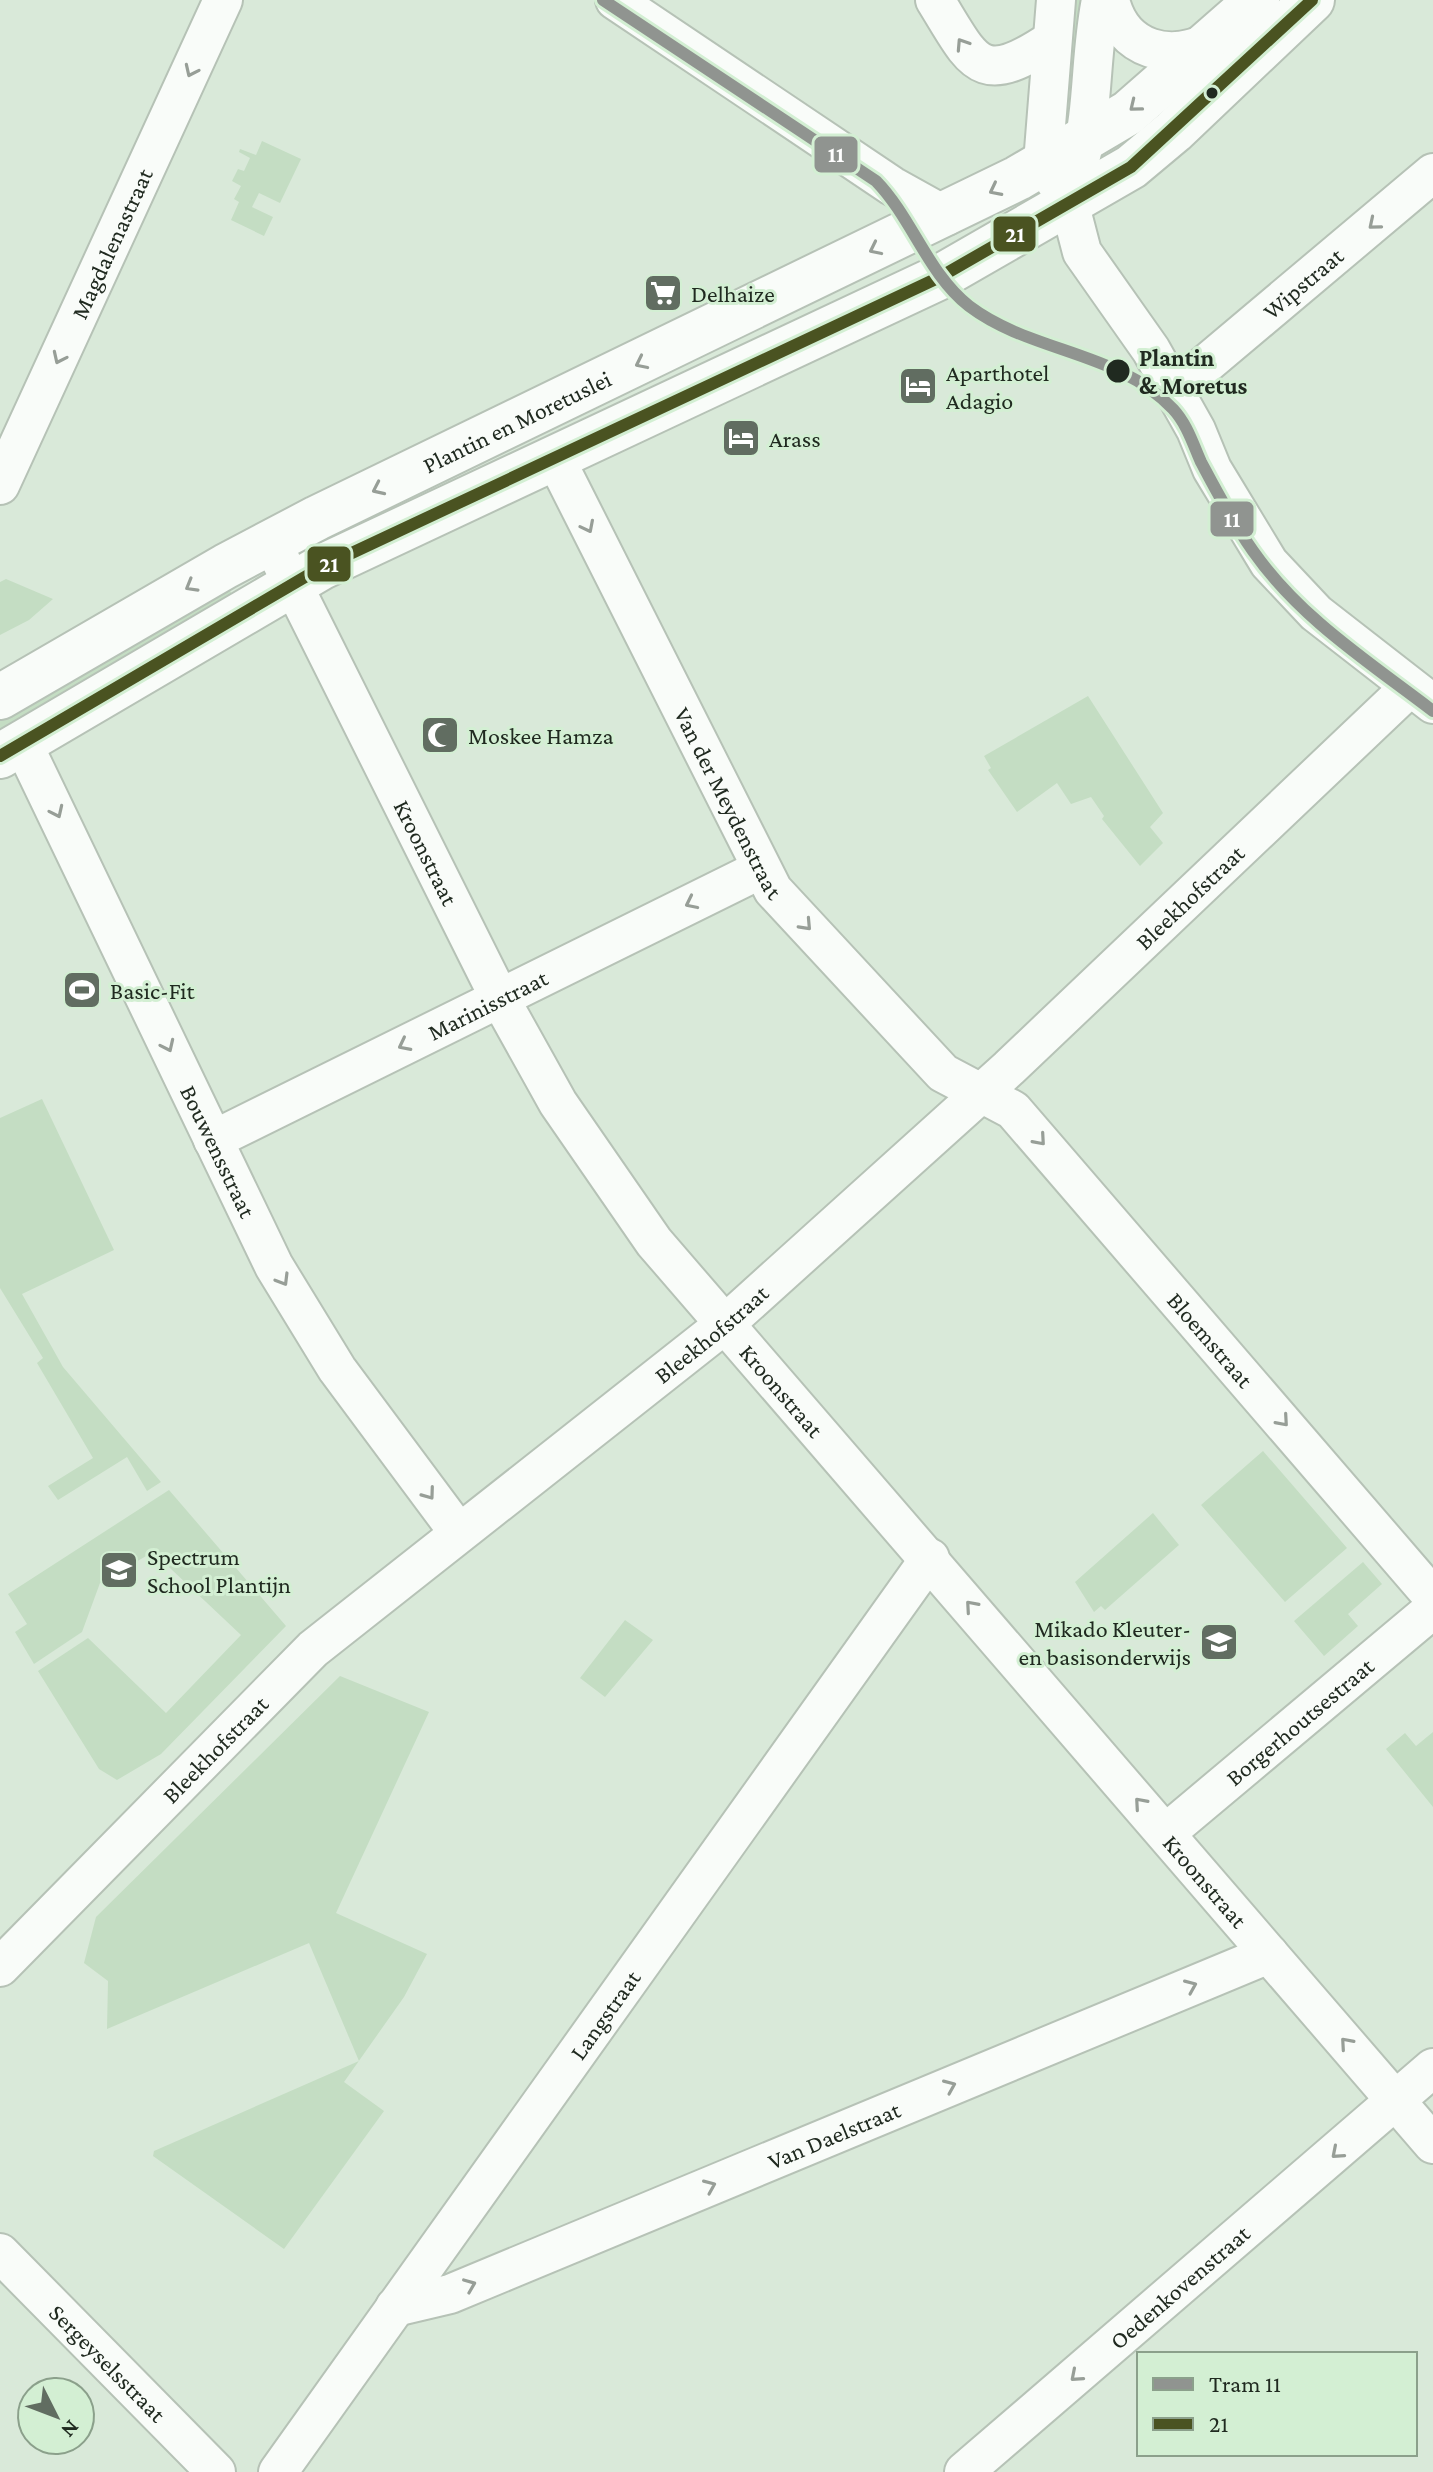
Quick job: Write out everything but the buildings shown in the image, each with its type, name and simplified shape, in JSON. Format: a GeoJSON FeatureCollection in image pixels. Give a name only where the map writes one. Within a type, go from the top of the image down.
{"type":"FeatureCollection","features":[{"type":"Feature","properties":{"kind":"main road","name":"Plantin en Moretuslei"},"geometry":{"type":"LineString","coordinates":[[3,685],[271,541],[946,216],[1128,113],[1257,0]]}},
{"type":"Feature","properties":{"kind":"main road","name":"Plantin en Moretuslei"},"geometry":{"type":"LineString","coordinates":[[11,749],[293,583],[554,456],[952,271],[1131,167],[1312,0]]}},
{"type":"Feature","properties":{"kind":"street","name":"Magdalenastraat"},"geometry":{"type":"LineString","coordinates":[[0,485],[223,0]]}},
{"type":"Feature","properties":{"kind":"street"},"geometry":{"type":"LineString","coordinates":[[615,0],[892,186],[946,216]]}},
{"type":"Feature","properties":{"kind":"street"},"geometry":{"type":"LineString","coordinates":[[935,0],[968,54],[979,64],[1001,67],[1052,40]]}},
{"type":"Feature","properties":{"kind":"street"},"geometry":{"type":"LineString","coordinates":[[1056,0],[1043,163],[1069,202],[1082,252],[1151,350],[1212,469],[1269,563],[1316,613],[1422,695]]}},
{"type":"Feature","properties":{"kind":"street"},"geometry":{"type":"LineString","coordinates":[[1069,202],[1086,138],[1088,89],[1101,0]]}},
{"type":"Feature","properties":{"kind":"street"},"geometry":{"type":"LineString","coordinates":[[1110,0],[1122,29],[1154,52],[1187,51],[1219,36]]}},
{"type":"Feature","properties":{"kind":"street","name":"Wipstraat"},"geometry":{"type":"LineString","coordinates":[[1174,391],[1433,173]]}},
{"type":"Feature","properties":{"kind":"street","name":"Van der Meydenstraat"},"geometry":{"type":"LineString","coordinates":[[554,456],[773,890],[943,1073],[979,1094]]}},
{"type":"Feature","properties":{"kind":"street","name":"Kroonstraat"},"geometry":{"type":"LineString","coordinates":[[271,541],[499,997],[558,1103],[615,1190],[654,1242],[1433,2144]]}},
{"type":"Feature","properties":{"kind":"street","name":"Bleekhofstraat"},"geometry":{"type":"LineString","coordinates":[[0,1967],[313,1649],[725,1324],[1238,855],[1422,695]]}},
{"type":"Feature","properties":{"kind":"street","name":"Bouwensstraat"},"geometry":{"type":"LineString","coordinates":[[11,749],[213,1140],[274,1266],[337,1369],[459,1533]]}},
{"type":"Feature","properties":{"kind":"street","name":"Marinisstraat"},"geometry":{"type":"LineString","coordinates":[[213,1140],[761,869]]}},
{"type":"Feature","properties":{"kind":"street","name":"Bloemstraat"},"geometry":{"type":"LineString","coordinates":[[979,1094],[1013,1110],[1433,1597]]}},
{"type":"Feature","properties":{"kind":"street","name":"Langstraat"},"geometry":{"type":"LineString","coordinates":[[278,2472],[930,1558]]}},
{"type":"Feature","properties":{"kind":"street","name":"Borgerhoutsestraat"},"geometry":{"type":"LineString","coordinates":[[1166,1833],[1433,1609]]}},
{"type":"Feature","properties":{"kind":"street","name":"Van Daelstraat"},"geometry":{"type":"LineString","coordinates":[[395,2307],[450,2294],[1269,1954]]}},
{"type":"Feature","properties":{"kind":"street","name":"Oedenkovenstraat"},"geometry":{"type":"LineString","coordinates":[[964,2472],[1433,2068]]}},
{"type":"Feature","properties":{"kind":"street","name":"Sergeyselsstraat"},"geometry":{"type":"LineString","coordinates":[[0,2253],[216,2472]]}},
{"type":"Feature","properties":{"kind":"green space"},"geometry":{"type":"Polygon","coordinates":[[[1072,0],[1088,0],[1080,89],[1065,89],[1072,0]]]}},
{"type":"Feature","properties":{"kind":"green space"},"geometry":{"type":"Polygon","coordinates":[[[262,141],[301,159],[280,203],[259,193],[252,207],[273,217],[264,236],[231,220],[239,202],[234,199],[241,186],[232,181],[238,169],[244,171],[250,158],[239,152],[240,149],[256,155],[262,141]]]}},
{"type":"Feature","properties":{"kind":"green space"},"geometry":{"type":"Polygon","coordinates":[[[6,579],[53,599],[29,620],[0,635],[0,582],[6,579]]]}},
{"type":"Feature","properties":{"kind":"green space"},"geometry":{"type":"Polygon","coordinates":[[[224,581],[238,604],[0,739],[0,711],[224,581]]]}},
{"type":"Feature","properties":{"kind":"green space"},"geometry":{"type":"Polygon","coordinates":[[[1088,696],[1163,813],[1150,827],[1163,843],[1140,866],[1102,819],[1104,816],[1091,797],[1071,804],[1057,783],[1017,812],[988,770],[991,768],[984,756],[1088,696]]]}},
{"type":"Feature","properties":{"kind":"green space"},"geometry":{"type":"Polygon","coordinates":[[[42,1099],[114,1250],[22,1294],[63,1367],[161,1482],[147,1491],[127,1457],[58,1500],[48,1486],[93,1458],[37,1363],[43,1358],[0,1288],[0,1118],[42,1099]]]}},
{"type":"Feature","properties":{"kind":"green space"},"geometry":{"type":"Polygon","coordinates":[[[1263,1451],[1347,1548],[1285,1602],[1201,1505],[1263,1451]]]}},
{"type":"Feature","properties":{"kind":"green space"},"geometry":{"type":"Polygon","coordinates":[[[169,1490],[286,1626],[161,1754],[117,1780],[99,1769],[38,1671],[88,1638],[166,1713],[241,1635],[153,1552],[100,1583],[82,1632],[34,1664],[15,1632],[27,1624],[8,1594],[169,1490]]]}},
{"type":"Feature","properties":{"kind":"green space"},"geometry":{"type":"Polygon","coordinates":[[[1153,1513],[1179,1545],[1105,1610],[1101,1606],[1094,1612],[1075,1582],[1153,1513]]]}},
{"type":"Feature","properties":{"kind":"green space"},"geometry":{"type":"Polygon","coordinates":[[[1363,1562],[1382,1584],[1348,1614],[1358,1626],[1324,1656],[1294,1621],[1363,1562]]]}},
{"type":"Feature","properties":{"kind":"green space"},"geometry":{"type":"Polygon","coordinates":[[[625,1620],[653,1640],[605,1697],[580,1678],[625,1620]]]}},
{"type":"Feature","properties":{"kind":"green space"},"geometry":{"type":"Polygon","coordinates":[[[340,1676],[429,1712],[336,1913],[427,1954],[404,1997],[359,2061],[309,1943],[107,2029],[108,1981],[84,1963],[96,1917],[340,1676]]]}},
{"type":"Feature","properties":{"kind":"green space"},"geometry":{"type":"Polygon","coordinates":[[[1433,1732],[1433,1807],[1386,1749],[1405,1733],[1416,1746],[1433,1732]]]}},
{"type":"Feature","properties":{"kind":"green space"},"geometry":{"type":"Polygon","coordinates":[[[359,2061],[344,2082],[384,2111],[284,2249],[153,2156],[154,2151],[359,2061]]]}},
{"type":"Feature","properties":{"kind":"tram line","name":"11"},"geometry":{"type":"LineString","coordinates":[[603,0],[876,181],[900,212],[942,278],[969,306],[993,322],[1101,363],[1151,390],[1182,421],[1232,518],[1272,575],[1337,638],[1433,711]]}},
{"type":"Feature","properties":{"kind":"transit line","name":"21"},"geometry":{"type":"LineString","coordinates":[[0,756],[322,567],[940,277],[1131,167],[1312,0]]}},
{"type":"Feature","properties":{"kind":"place","name":"Delhaize"},"geometry":{"type":"Point","coordinates":[663,293]}},
{"type":"Feature","properties":{"kind":"place","name":"Plantin & Moretus"},"geometry":{"type":"Point","coordinates":[1118,371]}},
{"type":"Feature","properties":{"kind":"place","name":"Aparthotel Adagio"},"geometry":{"type":"Point","coordinates":[918,386]}},
{"type":"Feature","properties":{"kind":"place","name":"Arass"},"geometry":{"type":"Point","coordinates":[741,438]}},
{"type":"Feature","properties":{"kind":"place","name":"Moskee Hamza"},"geometry":{"type":"Point","coordinates":[440,735]}},
{"type":"Feature","properties":{"kind":"place","name":"Basic-Fit"},"geometry":{"type":"Point","coordinates":[82,990]}},
{"type":"Feature","properties":{"kind":"place","name":"Spectrum School Plantijn"},"geometry":{"type":"Point","coordinates":[119,1570]}},
{"type":"Feature","properties":{"kind":"place","name":"Mikado Kleuter- en basisonderwijs"},"geometry":{"type":"Point","coordinates":[1219,1642]}}]}
